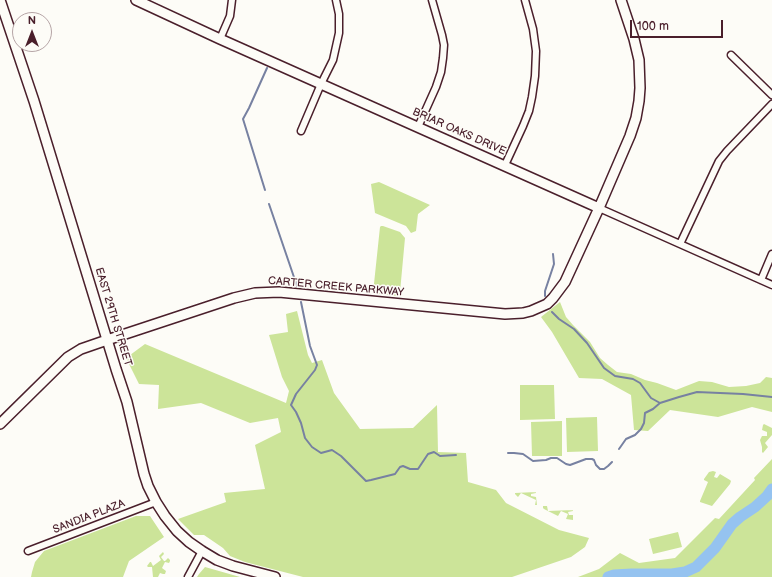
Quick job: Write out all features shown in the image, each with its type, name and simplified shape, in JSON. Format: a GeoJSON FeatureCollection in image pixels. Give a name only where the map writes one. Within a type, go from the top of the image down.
{"type":"FeatureCollection","features":[{"type":"Feature","properties":{"kind":"street","name":"EAST 29TH STREET"},"geometry":{"type":"LineString","coordinates":[[0,0],[34,101],[127,402],[148,486],[165,516],[177,531],[189,542],[217,560],[233,566],[275,577]]}},
{"type":"Feature","properties":{"kind":"street","name":"BRIAR OAKS DRIVE"},"geometry":{"type":"LineString","coordinates":[[136,0],[220,39],[772,285]]}},
{"type":"Feature","properties":{"kind":"street"},"geometry":{"type":"LineString","coordinates":[[220,39],[230,16],[232,0]]}},
{"type":"Feature","properties":{"kind":"street"},"geometry":{"type":"LineString","coordinates":[[301,131],[333,60],[339,33],[339,14],[336,0]]}},
{"type":"Feature","properties":{"kind":"street"},"geometry":{"type":"LineString","coordinates":[[418,127],[436,87],[441,72],[443,58],[444,45],[432,0]]}},
{"type":"Feature","properties":{"kind":"street"},"geometry":{"type":"LineString","coordinates":[[505,165],[529,111],[535,76],[536,51],[533,29],[525,0]]}},
{"type":"Feature","properties":{"kind":"street","name":"CARTER CREEK PARKWAY"},"geometry":{"type":"LineString","coordinates":[[0,424],[68,357],[81,349],[234,298],[255,293],[279,292],[505,314],[524,314],[547,304],[560,291],[565,282],[599,208],[630,136],[636,118],[640,88],[639,60],[634,39],[621,0]]}},
{"type":"Feature","properties":{"kind":"street"},"geometry":{"type":"LineString","coordinates":[[731,55],[772,95]]}},
{"type":"Feature","properties":{"kind":"street"},"geometry":{"type":"LineString","coordinates":[[680,244],[719,161],[772,104]]}},
{"type":"Feature","properties":{"kind":"street"},"geometry":{"type":"LineString","coordinates":[[761,280],[772,254]]}},
{"type":"Feature","properties":{"kind":"street","name":"SANDIA PLAZA"},"geometry":{"type":"LineString","coordinates":[[28,551],[156,502]]}},
{"type":"Feature","properties":{"kind":"street"},"geometry":{"type":"LineString","coordinates":[[188,577],[202,551]]}},
{"type":"Feature","properties":{"kind":"green space"},"geometry":{"type":"Polygon","coordinates":[[[379,182],[430,205],[418,214],[416,231],[411,233],[406,226],[375,213],[371,184],[379,182]]]}},
{"type":"Feature","properties":{"kind":"green space"},"geometry":{"type":"Polygon","coordinates":[[[381,226],[400,232],[405,238],[400,292],[398,296],[373,293],[381,226]]]}},
{"type":"Feature","properties":{"kind":"green space"},"geometry":{"type":"Polygon","coordinates":[[[560,302],[566,317],[590,342],[600,358],[617,372],[631,374],[676,390],[699,381],[712,382],[729,387],[746,386],[760,383],[766,377],[772,378],[772,412],[752,407],[718,417],[670,410],[648,431],[634,430],[631,395],[602,379],[579,378],[552,332],[541,317],[560,302]]]}},
{"type":"Feature","properties":{"kind":"green space"},"geometry":{"type":"Polygon","coordinates":[[[297,311],[308,355],[312,363],[322,360],[334,393],[360,429],[413,428],[437,405],[438,452],[466,453],[468,482],[496,490],[506,503],[559,530],[589,538],[585,547],[571,557],[512,577],[303,577],[245,562],[230,556],[223,548],[204,535],[194,535],[178,519],[226,502],[224,493],[265,489],[255,445],[281,432],[278,418],[250,423],[201,403],[158,409],[159,385],[139,384],[126,358],[145,344],[286,403],[289,391],[282,377],[269,335],[288,332],[286,314],[297,311]]]}},
{"type":"Feature","properties":{"kind":"green space"},"geometry":{"type":"Polygon","coordinates":[[[520,385],[554,385],[555,419],[520,420],[520,385]]]}},
{"type":"Feature","properties":{"kind":"green space"},"geometry":{"type":"Polygon","coordinates":[[[597,417],[598,451],[567,452],[566,418],[597,417]]]}},
{"type":"Feature","properties":{"kind":"green space"},"geometry":{"type":"Polygon","coordinates":[[[562,421],[562,456],[532,456],[531,422],[562,421]]]}},
{"type":"Feature","properties":{"kind":"green space"},"geometry":{"type":"Polygon","coordinates":[[[764,424],[772,428],[772,435],[765,443],[768,447],[763,453],[760,440],[762,436],[767,436],[767,432],[762,430],[764,424]]]}},
{"type":"Feature","properties":{"kind":"green space"},"geometry":{"type":"Polygon","coordinates":[[[772,459],[772,577],[578,577],[599,569],[620,553],[639,563],[675,558],[715,518],[719,519],[772,459]]]}},
{"type":"Feature","properties":{"kind":"green space"},"geometry":{"type":"Polygon","coordinates":[[[709,472],[716,472],[714,477],[717,478],[720,474],[731,481],[712,506],[700,501],[708,482],[704,479],[709,472]]]}},
{"type":"Feature","properties":{"kind":"green space"},"geometry":{"type":"Polygon","coordinates":[[[536,492],[531,494],[531,496],[536,497],[537,505],[535,505],[536,500],[521,493],[518,497],[515,493],[536,492]]]}},
{"type":"Feature","properties":{"kind":"green space"},"geometry":{"type":"Polygon","coordinates":[[[543,506],[547,506],[548,511],[543,508],[543,506]]]}},
{"type":"Feature","properties":{"kind":"green space"},"geometry":{"type":"Polygon","coordinates":[[[573,510],[568,512],[569,515],[573,515],[573,520],[566,519],[568,514],[561,511],[558,516],[548,511],[573,510]]]}},
{"type":"Feature","properties":{"kind":"green space"},"geometry":{"type":"Polygon","coordinates":[[[136,516],[150,516],[164,537],[129,561],[123,577],[31,577],[35,562],[44,551],[136,516]]]}},
{"type":"Feature","properties":{"kind":"green space"},"geometry":{"type":"Polygon","coordinates":[[[678,532],[682,547],[653,554],[649,539],[678,532]]]}},
{"type":"Feature","properties":{"kind":"green space"},"geometry":{"type":"Polygon","coordinates":[[[163,552],[164,554],[161,557],[164,561],[168,558],[170,560],[169,563],[165,562],[162,568],[166,571],[165,574],[160,573],[158,577],[153,577],[152,567],[147,566],[150,562],[153,566],[161,560],[159,556],[163,552]]]}},
{"type":"Feature","properties":{"kind":"green space"},"geometry":{"type":"Polygon","coordinates":[[[205,567],[240,577],[197,577],[205,567]]]}},
{"type":"Feature","properties":{"kind":"waterway"},"geometry":{"type":"LineString","coordinates":[[265,190],[243,119],[267,68]]}},
{"type":"Feature","properties":{"kind":"waterway"},"geometry":{"type":"LineString","coordinates":[[269,204],[297,286]]}},
{"type":"Feature","properties":{"kind":"waterway"},"geometry":{"type":"LineString","coordinates":[[545,296],[545,291],[554,264],[553,254]]}},
{"type":"Feature","properties":{"kind":"waterway"},"geometry":{"type":"LineString","coordinates":[[301,302],[310,346],[317,365],[315,370],[296,394],[291,405],[301,423],[305,438],[312,447],[321,453],[332,450],[341,456],[366,481],[395,474],[400,467],[403,466],[410,469],[418,469],[428,454],[434,452],[440,456],[456,455]]}},
{"type":"Feature","properties":{"kind":"waterway"},"geometry":{"type":"LineString","coordinates":[[552,312],[559,319],[574,329],[587,343],[604,368],[615,376],[633,379],[640,383],[651,398],[660,403],[697,392],[772,397]]}},
{"type":"Feature","properties":{"kind":"waterway"},"geometry":{"type":"LineString","coordinates":[[619,449],[626,439],[635,435],[641,429],[644,423],[645,413],[660,403]]}},
{"type":"Feature","properties":{"kind":"waterway"},"geometry":{"type":"LineString","coordinates":[[508,453],[523,454],[533,461],[557,458],[570,465],[586,459],[592,459],[600,469],[604,469],[612,462]]}},
{"type":"Feature","properties":{"kind":"waterway"},"geometry":{"type":"LineString","coordinates":[[608,577],[614,575],[632,574],[672,574],[685,572],[696,567],[715,548],[732,524],[755,507],[772,489]]}}]}
